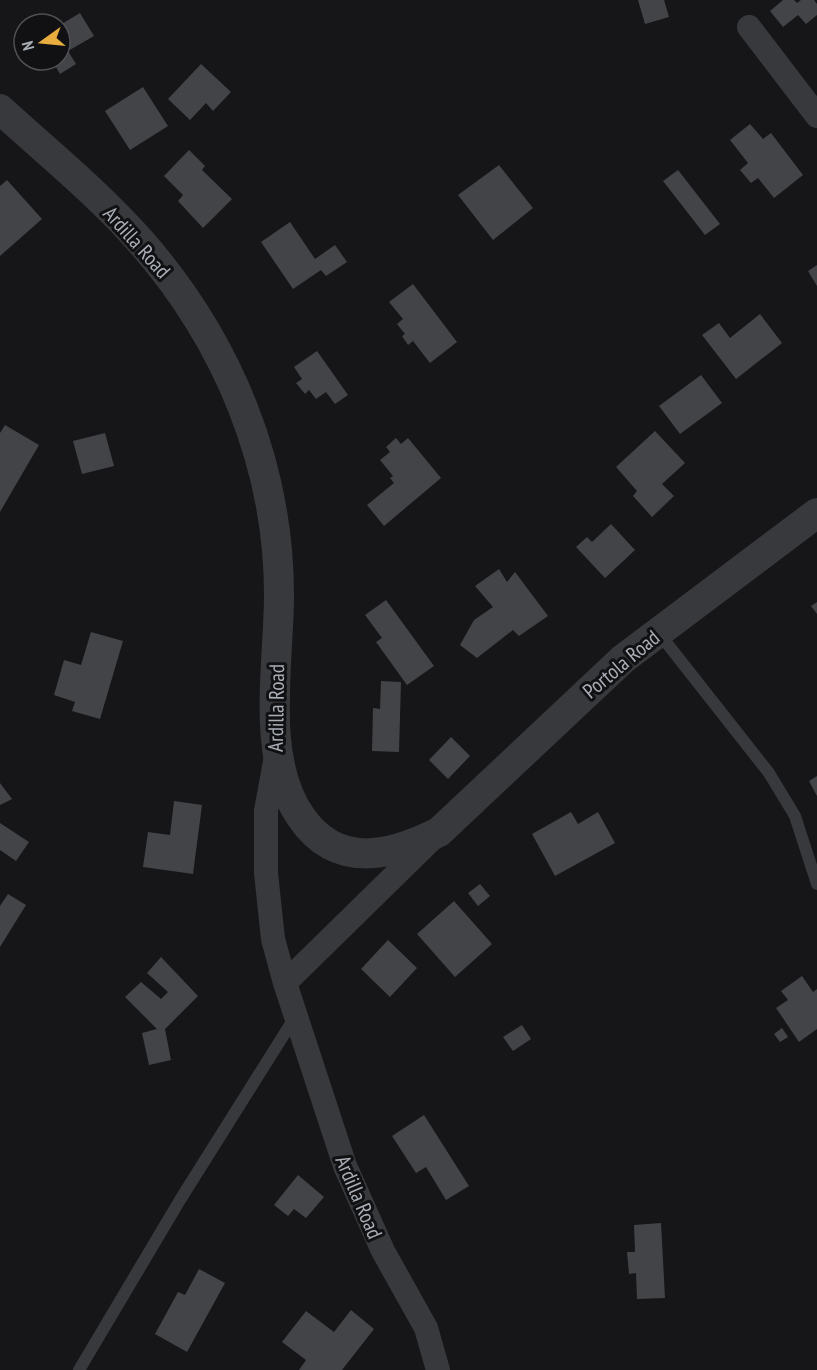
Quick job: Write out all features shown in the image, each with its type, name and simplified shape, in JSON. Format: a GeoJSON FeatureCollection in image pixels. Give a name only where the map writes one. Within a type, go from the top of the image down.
{"type":"FeatureCollection","features":[{"type":"Feature","properties":{"kind":"street"},"geometry":{"type":"LineString","coordinates":[[749,27],[817,116]]}},
{"type":"Feature","properties":{"kind":"street","name":"Ardilla Road"},"geometry":{"type":"LineString","coordinates":[[0,109],[140,240],[171,278],[200,318],[225,361],[259,454],[270,499],[279,594],[276,756],[266,811],[266,873],[273,939],[285,983],[345,1166],[383,1251],[426,1328],[438,1370]]}},
{"type":"Feature","properties":{"kind":"street","name":"Portola Road"},"geometry":{"type":"LineString","coordinates":[[285,983],[439,832],[622,659],[817,513]]}},
{"type":"Feature","properties":{"kind":"street","name":"Portola Road"},"geometry":{"type":"LineString","coordinates":[[276,756],[284,785],[301,817],[312,831],[329,842],[365,854],[384,854],[412,846],[439,832]]}},
{"type":"Feature","properties":{"kind":"lane"},"geometry":{"type":"LineString","coordinates":[[658,632],[769,773],[795,816],[817,884]]}},
{"type":"Feature","properties":{"kind":"lane"},"geometry":{"type":"LineString","coordinates":[[80,1370],[180,1200],[296,1016]]}},
{"type":"Feature","properties":{"kind":"building"},"geometry":{"type":"Polygon","coordinates":[[[638,0],[664,0],[669,17],[645,24],[638,0]]]}},
{"type":"Feature","properties":{"kind":"building"},"geometry":{"type":"Polygon","coordinates":[[[783,0],[794,0],[797,3],[801,0],[814,0],[817,4],[817,15],[806,24],[798,15],[783,27],[770,11],[783,0]]]}},
{"type":"Feature","properties":{"kind":"building"},"geometry":{"type":"Polygon","coordinates":[[[80,13],[94,36],[72,49],[72,18],[80,13]]]}},
{"type":"Feature","properties":{"kind":"building"},"geometry":{"type":"Polygon","coordinates":[[[201,64],[231,92],[213,111],[206,103],[190,120],[168,99],[201,64]]]}},
{"type":"Feature","properties":{"kind":"building"},"geometry":{"type":"Polygon","coordinates":[[[143,87],[168,126],[130,150],[105,111],[143,87]]]}},
{"type":"Feature","properties":{"kind":"building"},"geometry":{"type":"Polygon","coordinates":[[[750,124],[763,139],[771,133],[803,175],[774,198],[758,178],[751,183],[740,170],[748,163],[730,140],[750,124]]]}},
{"type":"Feature","properties":{"kind":"building"},"geometry":{"type":"Polygon","coordinates":[[[189,150],[205,166],[202,170],[232,199],[203,228],[178,201],[183,195],[164,176],[189,150]]]}},
{"type":"Feature","properties":{"kind":"building"},"geometry":{"type":"Polygon","coordinates":[[[499,165],[533,208],[493,240],[458,195],[499,165]]]}},
{"type":"Feature","properties":{"kind":"building"},"geometry":{"type":"Polygon","coordinates":[[[678,170],[720,224],[705,235],[663,181],[678,170]]]}},
{"type":"Feature","properties":{"kind":"building"},"geometry":{"type":"Polygon","coordinates":[[[7,180],[42,219],[0,256],[0,186],[7,180]]]}},
{"type":"Feature","properties":{"kind":"building"},"geometry":{"type":"Polygon","coordinates":[[[290,222],[315,259],[335,245],[347,262],[326,276],[321,270],[293,289],[261,242],[290,222]]]}},
{"type":"Feature","properties":{"kind":"building"},"geometry":{"type":"Polygon","coordinates":[[[817,265],[817,286],[808,271],[817,265]]]}},
{"type":"Feature","properties":{"kind":"building"},"geometry":{"type":"Polygon","coordinates":[[[413,284],[457,342],[430,363],[413,341],[408,345],[402,336],[405,334],[397,324],[403,319],[389,302],[413,284]]]}},
{"type":"Feature","properties":{"kind":"building"},"geometry":{"type":"Polygon","coordinates":[[[760,314],[782,343],[736,379],[702,335],[719,323],[730,338],[760,314]]]}},
{"type":"Feature","properties":{"kind":"building"},"geometry":{"type":"Polygon","coordinates":[[[317,351],[348,395],[335,404],[326,392],[316,399],[309,390],[305,394],[296,383],[302,379],[294,367],[317,351]]]}},
{"type":"Feature","properties":{"kind":"building"},"geometry":{"type":"Polygon","coordinates":[[[701,375],[722,403],[680,434],[659,406],[701,375]]]}},
{"type":"Feature","properties":{"kind":"building"},"geometry":{"type":"Polygon","coordinates":[[[5,425],[39,445],[0,512],[0,433],[5,425]]]}},
{"type":"Feature","properties":{"kind":"building"},"geometry":{"type":"Polygon","coordinates":[[[655,431],[685,463],[662,484],[674,496],[652,517],[633,496],[637,491],[616,467],[655,431]]]}},
{"type":"Feature","properties":{"kind":"building"},"geometry":{"type":"Polygon","coordinates":[[[105,433],[114,466],[82,474],[73,441],[105,433]]]}},
{"type":"Feature","properties":{"kind":"building"},"geometry":{"type":"Polygon","coordinates":[[[396,438],[401,444],[408,438],[441,478],[384,526],[367,505],[394,483],[390,478],[393,476],[380,460],[390,452],[386,447],[396,438]]]}},
{"type":"Feature","properties":{"kind":"building"},"geometry":{"type":"Polygon","coordinates":[[[611,524],[635,550],[605,578],[576,547],[587,537],[592,542],[611,524]]]}},
{"type":"Feature","properties":{"kind":"building"},"geometry":{"type":"Polygon","coordinates":[[[499,569],[507,582],[515,572],[548,616],[519,636],[513,630],[477,658],[460,645],[474,620],[493,607],[475,586],[499,569]]]}},
{"type":"Feature","properties":{"kind":"building"},"geometry":{"type":"Polygon","coordinates":[[[386,600],[434,666],[407,685],[376,642],[382,638],[365,615],[386,600]]]}},
{"type":"Feature","properties":{"kind":"building"},"geometry":{"type":"Polygon","coordinates":[[[817,602],[817,614],[811,606],[817,602]]]}},
{"type":"Feature","properties":{"kind":"building"},"geometry":{"type":"Polygon","coordinates":[[[91,632],[123,641],[100,719],[72,711],[75,702],[54,695],[64,660],[81,665],[91,632]]]}},
{"type":"Feature","properties":{"kind":"building"},"geometry":{"type":"Polygon","coordinates":[[[381,681],[401,682],[399,752],[372,751],[373,708],[380,709],[381,681]]]}},
{"type":"Feature","properties":{"kind":"building"},"geometry":{"type":"Polygon","coordinates":[[[451,737],[470,756],[448,779],[429,760],[451,737]]]}},
{"type":"Feature","properties":{"kind":"building"},"geometry":{"type":"Polygon","coordinates":[[[817,776],[817,796],[809,781],[817,776]]]}},
{"type":"Feature","properties":{"kind":"building"},"geometry":{"type":"Polygon","coordinates":[[[0,783],[12,799],[0,805],[0,783]]]}},
{"type":"Feature","properties":{"kind":"building"},"geometry":{"type":"Polygon","coordinates":[[[174,801],[202,805],[193,874],[143,867],[148,832],[170,835],[174,801]]]}},
{"type":"Feature","properties":{"kind":"building"},"geometry":{"type":"Polygon","coordinates":[[[571,812],[578,824],[598,812],[615,843],[555,876],[532,834],[571,812]]]}},
{"type":"Feature","properties":{"kind":"building"},"geometry":{"type":"Polygon","coordinates":[[[0,823],[29,842],[16,861],[0,850],[0,823]]]}},
{"type":"Feature","properties":{"kind":"building"},"geometry":{"type":"Polygon","coordinates":[[[480,884],[490,896],[478,906],[468,893],[480,884]]]}},
{"type":"Feature","properties":{"kind":"building"},"geometry":{"type":"Polygon","coordinates":[[[8,894],[26,905],[0,947],[0,906],[8,894]]]}},
{"type":"Feature","properties":{"kind":"building"},"geometry":{"type":"Polygon","coordinates":[[[454,901],[492,944],[455,977],[417,934],[454,901]]]}},
{"type":"Feature","properties":{"kind":"building"},"geometry":{"type":"Polygon","coordinates":[[[388,940],[417,968],[390,997],[361,969],[388,940]]]}},
{"type":"Feature","properties":{"kind":"building"},"geometry":{"type":"Polygon","coordinates":[[[161,957],[198,996],[165,1029],[171,1060],[149,1065],[142,1033],[157,1029],[125,997],[141,982],[161,999],[168,992],[147,973],[161,957]]]}},
{"type":"Feature","properties":{"kind":"building"},"geometry":{"type":"Polygon","coordinates":[[[802,976],[813,992],[817,989],[817,1029],[799,1042],[776,1008],[788,1000],[781,991],[802,976]]]}},
{"type":"Feature","properties":{"kind":"building"},"geometry":{"type":"Polygon","coordinates":[[[522,1025],[531,1039],[513,1051],[503,1037],[522,1025]]]}},
{"type":"Feature","properties":{"kind":"building"},"geometry":{"type":"Polygon","coordinates":[[[782,1028],[788,1037],[780,1042],[774,1034],[782,1028]]]}},
{"type":"Feature","properties":{"kind":"building"},"geometry":{"type":"Polygon","coordinates":[[[424,1115],[469,1186],[446,1200],[426,1167],[416,1173],[392,1136],[424,1115]]]}},
{"type":"Feature","properties":{"kind":"building"},"geometry":{"type":"Polygon","coordinates":[[[298,1175],[324,1197],[306,1218],[294,1209],[288,1216],[274,1205],[298,1175]]]}},
{"type":"Feature","properties":{"kind":"building"},"geometry":{"type":"Polygon","coordinates":[[[661,1223],[665,1298],[637,1299],[636,1273],[629,1274],[627,1252],[635,1252],[634,1225],[661,1223]]]}},
{"type":"Feature","properties":{"kind":"building"},"geometry":{"type":"Polygon","coordinates":[[[199,1269],[225,1283],[187,1352],[155,1334],[178,1292],[185,1295],[199,1269]]]}},
{"type":"Feature","properties":{"kind":"building"},"geometry":{"type":"Polygon","coordinates":[[[351,1310],[374,1329],[342,1370],[299,1370],[306,1360],[282,1342],[306,1311],[334,1332],[351,1310]]]}}]}
